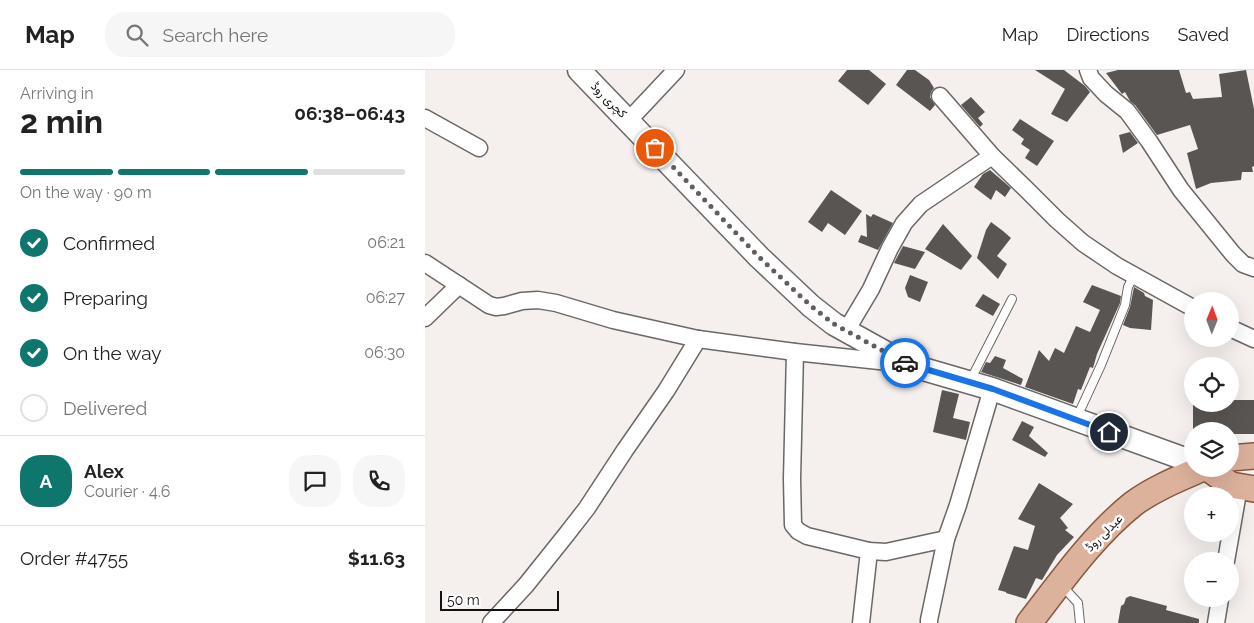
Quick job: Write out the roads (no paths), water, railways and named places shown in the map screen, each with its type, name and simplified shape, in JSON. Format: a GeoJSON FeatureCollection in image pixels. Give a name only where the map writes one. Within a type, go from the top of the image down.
{"type":"FeatureCollection","features":[{"type":"Feature","properties":{"kind":"main road","name":"کچری روڈ"},"geometry":{"type":"LineString","coordinates":[[579,70],[759,257],[811,306],[834,324],[906,364],[993,389],[1184,459]]}},
{"type":"Feature","properties":{"kind":"main road"},"geometry":{"type":"LineString","coordinates":[[1239,457],[1254,456]]}},
{"type":"Feature","properties":{"kind":"main road","name":"عبدلی روڈ"},"geometry":{"type":"LineString","coordinates":[[1029,623],[1081,556],[1105,530],[1134,504],[1163,486],[1184,477]]}},
{"type":"Feature","properties":{"kind":"main road"},"geometry":{"type":"LineString","coordinates":[[1220,477],[1231,485],[1246,488]]}},
{"type":"Feature","properties":{"kind":"street"},"geometry":{"type":"LineString","coordinates":[[629,120],[676,70]]}},
{"type":"Feature","properties":{"kind":"street"},"geometry":{"type":"LineString","coordinates":[[1088,70],[1091,78],[1106,94],[1127,111],[1181,190],[1208,224],[1243,264],[1254,268]]}},
{"type":"Feature","properties":{"kind":"street"},"geometry":{"type":"LineString","coordinates":[[940,96],[992,156],[1083,243],[1117,266],[1184,303]]}},
{"type":"Feature","properties":{"kind":"street"},"geometry":{"type":"LineString","coordinates":[[425,118],[479,148]]}},
{"type":"Feature","properties":{"kind":"street"},"geometry":{"type":"LineString","coordinates":[[846,331],[871,289],[904,223],[921,204],[992,156]]}},
{"type":"Feature","properties":{"kind":"street"},"geometry":{"type":"LineString","coordinates":[[425,263],[489,305],[496,307],[522,301],[538,300],[613,320],[698,339],[906,364]]}},
{"type":"Feature","properties":{"kind":"street"},"geometry":{"type":"LineString","coordinates":[[425,318],[459,285]]}},
{"type":"Feature","properties":{"kind":"street"},"geometry":{"type":"LineString","coordinates":[[1239,332],[1254,340]]}},
{"type":"Feature","properties":{"kind":"street"},"geometry":{"type":"LineString","coordinates":[[491,623],[526,586],[587,508],[666,391],[698,339]]}},
{"type":"Feature","properties":{"kind":"street"},"geometry":{"type":"LineString","coordinates":[[795,352],[792,469],[793,525],[807,536],[869,551],[886,552],[946,539]]}},
{"type":"Feature","properties":{"kind":"street"},"geometry":{"type":"LineString","coordinates":[[929,623],[946,539],[958,506],[993,389]]}},
{"type":"Feature","properties":{"kind":"street"},"geometry":{"type":"LineString","coordinates":[[1228,552],[1246,488]]}},
{"type":"Feature","properties":{"kind":"street"},"geometry":{"type":"LineString","coordinates":[[861,623],[869,551]]}},
{"type":"Feature","properties":{"kind":"street"},"geometry":{"type":"LineString","coordinates":[[1216,623],[1219,607]]}},
{"type":"Feature","properties":{"kind":"lane"},"geometry":{"type":"LineString","coordinates":[[1076,420],[1125,305],[1128,287],[1133,275]]}},
{"type":"Feature","properties":{"kind":"lane"},"geometry":{"type":"LineString","coordinates":[[969,383],[1012,299]]}},
{"type":"Feature","properties":{"kind":"lane"},"geometry":{"type":"LineString","coordinates":[[1067,574],[1067,592],[1079,603],[1079,623]]}}]}
